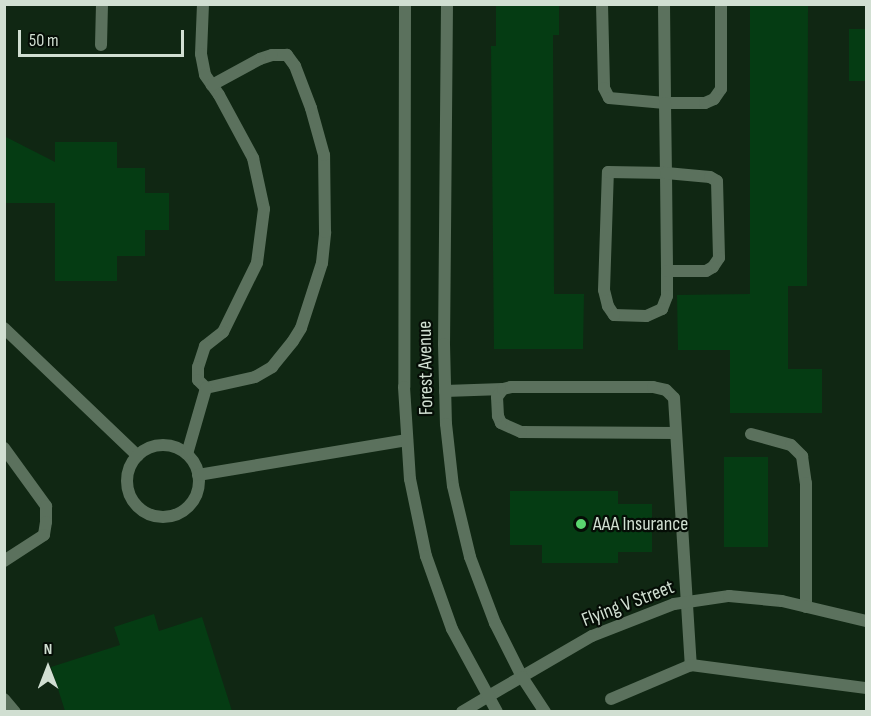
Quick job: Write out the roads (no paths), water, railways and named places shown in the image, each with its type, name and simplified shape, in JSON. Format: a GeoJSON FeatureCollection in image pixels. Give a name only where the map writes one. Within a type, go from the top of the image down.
{"type":"FeatureCollection","features":[{"type":"Feature","properties":{"kind":"street"},"geometry":{"type":"LineString","coordinates":[[101,45],[102,4]]}},
{"type":"Feature","properties":{"kind":"street"},"geometry":{"type":"LineString","coordinates":[[203,4],[201,54],[205,75],[253,158],[264,208],[257,263],[223,332],[205,346],[198,366],[198,380],[206,388]]}},
{"type":"Feature","properties":{"kind":"street","name":"Forest Avenue"},"geometry":{"type":"LineString","coordinates":[[405,4],[404,387],[410,479],[426,556],[452,629],[487,697],[497,711]]}},
{"type":"Feature","properties":{"kind":"street","name":"Forest Avenue"},"geometry":{"type":"LineString","coordinates":[[447,4],[445,391],[453,486],[470,557],[495,623],[522,676],[545,711]]}},
{"type":"Feature","properties":{"kind":"street"},"geometry":{"type":"LineString","coordinates":[[602,4],[604,88],[609,98],[665,103],[705,103],[714,99],[721,89],[721,4]]}},
{"type":"Feature","properties":{"kind":"street"},"geometry":{"type":"LineString","coordinates":[[664,4],[666,172],[667,296],[662,309],[646,316],[614,315],[608,306],[604,290],[608,172],[666,172],[710,177],[717,181],[719,258],[713,267],[706,271],[667,271]]}},
{"type":"Feature","properties":{"kind":"street"},"geometry":{"type":"LineString","coordinates":[[206,388],[255,377],[272,367],[294,341],[301,328],[322,263],[325,232],[324,156],[311,108],[295,66],[287,55],[272,55],[260,59],[212,85]]}},
{"type":"Feature","properties":{"kind":"street"},"geometry":{"type":"LineString","coordinates":[[4,328],[138,456]]}},
{"type":"Feature","properties":{"kind":"street"},"geometry":{"type":"LineString","coordinates":[[445,391],[653,387],[666,390],[674,398],[691,665]]}},
{"type":"Feature","properties":{"kind":"street"},"geometry":{"type":"LineString","coordinates":[[187,454],[206,388]]}},
{"type":"Feature","properties":{"kind":"street"},"geometry":{"type":"LineString","coordinates":[[502,390],[497,397],[498,416],[501,423],[521,432],[676,433]]}},
{"type":"Feature","properties":{"kind":"street"},"geometry":{"type":"LineString","coordinates":[[751,434],[791,446],[802,456],[806,483],[806,607]]}},
{"type":"Feature","properties":{"kind":"street"},"geometry":{"type":"LineString","coordinates":[[198,475],[408,440]]}},
{"type":"Feature","properties":{"kind":"street"},"geometry":{"type":"LineString","coordinates":[[165,446],[177,448],[187,454],[198,475],[195,498],[178,514],[155,516],[143,512],[129,493],[129,470],[138,456],[153,447],[165,446]]}},
{"type":"Feature","properties":{"kind":"street"},"geometry":{"type":"LineString","coordinates":[[4,448],[46,506],[46,522],[44,535],[4,561]]}},
{"type":"Feature","properties":{"kind":"street","name":"Flying V Street"},"geometry":{"type":"LineString","coordinates":[[462,711],[592,636],[674,604],[729,596],[782,601],[867,621]]}},
{"type":"Feature","properties":{"kind":"street"},"geometry":{"type":"LineString","coordinates":[[611,699],[691,665],[867,688]]}},
{"type":"Feature","properties":{"kind":"street"},"geometry":{"type":"LineString","coordinates":[[4,699],[15,711]]}},
{"type":"Feature","properties":{"kind":"place","name":"AAA Insurance"},"geometry":{"type":"Point","coordinates":[581,524]}}]}
